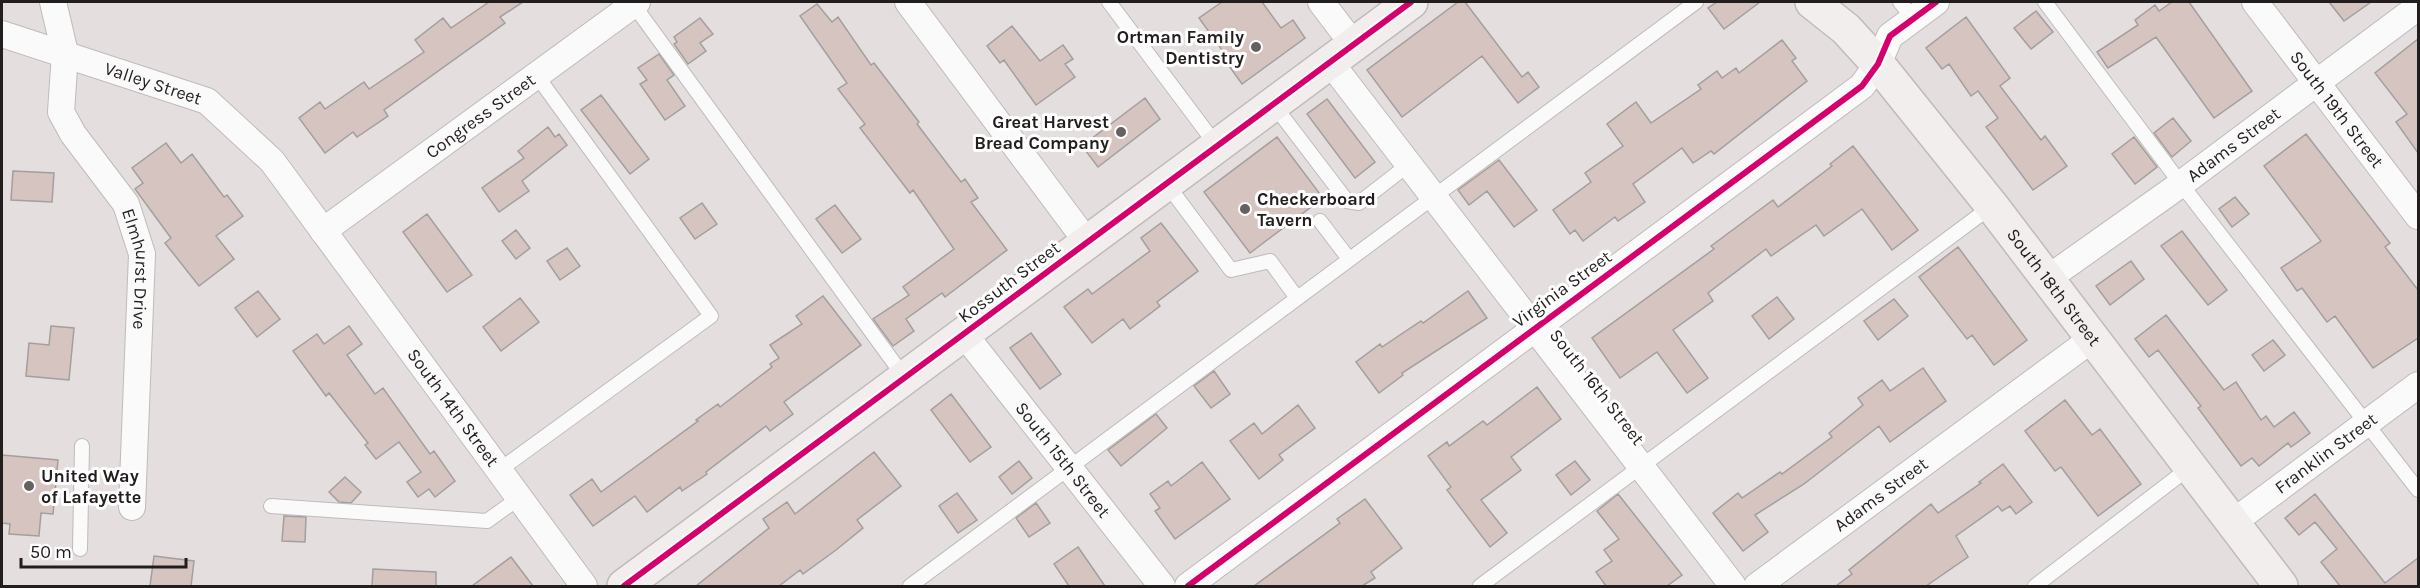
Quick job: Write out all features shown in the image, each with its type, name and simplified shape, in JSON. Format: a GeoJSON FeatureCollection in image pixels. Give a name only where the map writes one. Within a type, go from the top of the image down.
{"type":"FeatureCollection","features":[{"type":"Feature","properties":{"kind":"street","name":"Elmhurst Drive"},"geometry":{"type":"LineString","coordinates":[[53,2],[65,53],[61,112],[73,134],[126,204],[142,254],[132,507]]}},
{"type":"Feature","properties":{"kind":"street"},"geometry":{"type":"LineString","coordinates":[[908,2],[1087,242]]}},
{"type":"Feature","properties":{"kind":"street","name":"South 16th Street"},"geometry":{"type":"LineString","coordinates":[[1321,2],[1342,53],[1408,165],[1733,586]]}},
{"type":"Feature","properties":{"kind":"street","name":"Kossuth Street"},"geometry":{"type":"LineString","coordinates":[[624,586],[1411,2]]}},
{"type":"Feature","properties":{"kind":"street","name":"South 18th Street"},"geometry":{"type":"LineString","coordinates":[[1812,2],[1839,15],[1992,206],[2281,586]]}},
{"type":"Feature","properties":{"kind":"street","name":"Virginia Street"},"geometry":{"type":"LineString","coordinates":[[1188,586],[1862,86],[1878,64],[1890,36],[1906,10],[1936,2]]}},
{"type":"Feature","properties":{"kind":"street","name":"South 19th Street"},"geometry":{"type":"LineString","coordinates":[[2255,2],[2418,216]]}},
{"type":"Feature","properties":{"kind":"street","name":"Congress Street"},"geometry":{"type":"LineString","coordinates":[[323,231],[635,3]]}},
{"type":"Feature","properties":{"kind":"street","name":"Adams Street"},"geometry":{"type":"LineString","coordinates":[[2047,279],[2181,184],[2418,8]]}},
{"type":"Feature","properties":{"kind":"street","name":"Valley Street"},"geometry":{"type":"LineString","coordinates":[[2,34],[207,101],[272,161],[323,231]]}},
{"type":"Feature","properties":{"kind":"street","name":"South 14th Street"},"geometry":{"type":"LineString","coordinates":[[323,231],[584,586]]}},
{"type":"Feature","properties":{"kind":"street","name":"South 15th Street"},"geometry":{"type":"LineString","coordinates":[[964,334],[1161,586]]}},
{"type":"Feature","properties":{"kind":"street","name":"Adams Street"},"geometry":{"type":"LineString","coordinates":[[1757,586],[2092,339]]}},
{"type":"Feature","properties":{"kind":"street","name":"Franklin Street"},"geometry":{"type":"LineString","coordinates":[[2232,523],[2418,385]]}},
{"type":"Feature","properties":{"kind":"lane"},"geometry":{"type":"LineString","coordinates":[[1109,2],[1217,146]]}},
{"type":"Feature","properties":{"kind":"lane"},"geometry":{"type":"LineString","coordinates":[[910,586],[1696,2]]}},
{"type":"Feature","properties":{"kind":"lane"},"geometry":{"type":"LineString","coordinates":[[2045,2],[2181,184],[2418,490]]}},
{"type":"Feature","properties":{"kind":"lane"},"geometry":{"type":"LineString","coordinates":[[635,3],[905,378]]}},
{"type":"Feature","properties":{"kind":"lane"},"geometry":{"type":"LineString","coordinates":[[498,471],[711,316],[537,76]]}},
{"type":"Feature","properties":{"kind":"lane"},"geometry":{"type":"LineString","coordinates":[[1273,104],[1347,201],[1359,203],[1408,165]]}},
{"type":"Feature","properties":{"kind":"lane"},"geometry":{"type":"LineString","coordinates":[[1166,183],[1231,270],[1270,261],[1297,298]]}},
{"type":"Feature","properties":{"kind":"lane"},"geometry":{"type":"LineString","coordinates":[[1480,586],[1992,206]]}},
{"type":"Feature","properties":{"kind":"lane"},"geometry":{"type":"LineString","coordinates":[[1320,221],[1349,259]]}},
{"type":"Feature","properties":{"kind":"lane"},"geometry":{"type":"LineString","coordinates":[[80,549],[82,446]]}},
{"type":"Feature","properties":{"kind":"lane"},"geometry":{"type":"LineString","coordinates":[[2035,586],[2189,468]]}},
{"type":"Feature","properties":{"kind":"lane"},"geometry":{"type":"LineString","coordinates":[[271,506],[487,521],[519,498]]}},
{"type":"Feature","properties":{"kind":"building"},"geometry":{"type":"Polygon","coordinates":[[[489,2],[523,2],[500,17],[505,23],[384,110],[388,116],[357,137],[353,132],[325,153],[299,118],[320,102],[325,109],[364,82],[369,89],[424,52],[415,40],[443,18],[451,28],[489,2]]]}},
{"type":"Feature","properties":{"kind":"building","name":"Ortman Family Dentistry"},"geometry":{"type":"Polygon","coordinates":[[[1222,2],[1262,2],[1281,28],[1293,20],[1305,38],[1242,84],[1224,59],[1227,57],[1199,18],[1222,2]]]}},
{"type":"Feature","properties":{"kind":"building"},"geometry":{"type":"Polygon","coordinates":[[[1458,2],[1465,2],[1522,77],[1528,72],[1539,87],[1518,103],[1482,56],[1402,117],[1367,70],[1458,2]]]}},
{"type":"Feature","properties":{"kind":"building"},"geometry":{"type":"Polygon","coordinates":[[[1717,2],[1760,2],[1724,29],[1708,8],[1717,2]]]}},
{"type":"Feature","properties":{"kind":"building"},"geometry":{"type":"Polygon","coordinates":[[[2172,2],[2189,2],[2252,91],[2214,118],[2156,37],[2108,68],[2097,52],[2138,25],[2135,20],[2155,5],[2159,11],[2172,2]]]}},
{"type":"Feature","properties":{"kind":"building"},"geometry":{"type":"Polygon","coordinates":[[[2329,2],[2371,2],[2344,21],[2329,2]]]}},
{"type":"Feature","properties":{"kind":"building"},"geometry":{"type":"Polygon","coordinates":[[[817,4],[832,22],[838,17],[871,65],[874,63],[961,182],[965,179],[978,198],[971,202],[1007,250],[945,297],[942,293],[906,319],[914,331],[893,346],[873,319],[909,295],[903,287],[954,249],[913,190],[910,193],[860,128],[865,124],[838,89],[847,83],[800,16],[817,4]]]}},
{"type":"Feature","properties":{"kind":"building"},"geometry":{"type":"Polygon","coordinates":[[[2036,11],[2053,32],[2031,49],[2014,28],[2036,11]]]}},
{"type":"Feature","properties":{"kind":"building"},"geometry":{"type":"Polygon","coordinates":[[[1966,17],[2010,78],[2000,86],[2041,140],[2045,136],[2067,166],[2033,190],[1986,127],[1998,118],[1978,91],[1971,96],[1949,64],[1942,69],[1926,48],[1966,17]]]}},
{"type":"Feature","properties":{"kind":"building"},"geometry":{"type":"Polygon","coordinates":[[[700,18],[713,34],[700,43],[706,51],[688,64],[674,44],[677,42],[674,37],[700,18]]]}},
{"type":"Feature","properties":{"kind":"building"},"geometry":{"type":"Polygon","coordinates":[[[1012,26],[1040,61],[1063,45],[1073,59],[1065,64],[1075,77],[1036,105],[1004,60],[1000,63],[987,46],[1012,26]]]}},
{"type":"Feature","properties":{"kind":"building"},"geometry":{"type":"Polygon","coordinates":[[[2418,39],[2418,153],[2396,122],[2407,114],[2375,73],[2418,39]]]}},
{"type":"Feature","properties":{"kind":"building"},"geometry":{"type":"Polygon","coordinates":[[[1782,40],[1796,58],[1792,61],[1807,81],[1714,154],[1711,151],[1693,163],[1682,148],[1633,184],[1645,202],[1618,221],[1615,217],[1583,241],[1575,230],[1570,234],[1553,210],[1591,182],[1585,173],[1623,146],[1607,124],[1636,102],[1651,123],[1701,89],[1698,85],[1717,71],[1722,78],[1736,68],[1739,73],[1782,40]]]}},
{"type":"Feature","properties":{"kind":"building"},"geometry":{"type":"Polygon","coordinates":[[[659,54],[674,75],[667,80],[685,106],[665,120],[640,84],[647,80],[638,68],[659,54]]]}},
{"type":"Feature","properties":{"kind":"building"},"geometry":{"type":"Polygon","coordinates":[[[601,95],[649,159],[630,174],[581,110],[601,95]]]}},
{"type":"Feature","properties":{"kind":"building","name":"Great Harvest Bread Company"},"geometry":{"type":"Polygon","coordinates":[[[1145,98],[1160,119],[1098,167],[1082,146],[1145,98]]]}},
{"type":"Feature","properties":{"kind":"building"},"geometry":{"type":"Polygon","coordinates":[[[1327,99],[1375,162],[1355,178],[1307,114],[1327,99]]]}},
{"type":"Feature","properties":{"kind":"building"},"geometry":{"type":"Polygon","coordinates":[[[2173,118],[2191,141],[2172,157],[2154,133],[2173,118]]]}},
{"type":"Feature","properties":{"kind":"building"},"geometry":{"type":"Polygon","coordinates":[[[548,127],[555,137],[559,134],[567,145],[522,181],[529,191],[499,212],[482,188],[524,158],[518,151],[548,127]]]}},
{"type":"Feature","properties":{"kind":"building"},"geometry":{"type":"Polygon","coordinates":[[[2306,134],[2390,243],[2385,247],[2418,290],[2418,338],[2373,368],[2335,316],[2327,322],[2302,288],[2297,291],[2281,268],[2321,241],[2264,166],[2306,134]]]}},
{"type":"Feature","properties":{"kind":"building"},"geometry":{"type":"Polygon","coordinates":[[[1277,137],[1323,198],[1250,253],[1204,192],[1277,137]]]}},
{"type":"Feature","properties":{"kind":"building"},"geometry":{"type":"Polygon","coordinates":[[[2134,137],[2157,167],[2135,184],[2112,154],[2134,137]]]}},
{"type":"Feature","properties":{"kind":"building"},"geometry":{"type":"Polygon","coordinates":[[[166,143],[181,163],[192,154],[224,197],[227,195],[243,216],[216,236],[234,259],[199,286],[165,243],[171,238],[135,189],[143,183],[132,168],[166,143]]]}},
{"type":"Feature","properties":{"kind":"building"},"geometry":{"type":"Polygon","coordinates":[[[1853,146],[1918,230],[1892,250],[1862,209],[1824,236],[1816,225],[1771,256],[1766,249],[1708,293],[1713,301],[1673,330],[1708,378],[1687,393],[1657,352],[1620,378],[1592,338],[1714,249],[1711,246],[1773,200],[1778,207],[1832,166],[1830,164],[1853,146]]]}},
{"type":"Feature","properties":{"kind":"building"},"geometry":{"type":"Polygon","coordinates":[[[1499,160],[1537,210],[1514,227],[1487,191],[1469,205],[1458,190],[1499,160]]]}},
{"type":"Feature","properties":{"kind":"building"},"geometry":{"type":"Polygon","coordinates":[[[13,171],[54,173],[52,202],[11,200],[13,171]]]}},
{"type":"Feature","properties":{"kind":"building"},"geometry":{"type":"Polygon","coordinates":[[[2235,197],[2249,214],[2232,227],[2219,209],[2235,197]]]}},
{"type":"Feature","properties":{"kind":"building"},"geometry":{"type":"Polygon","coordinates":[[[702,203],[717,224],[695,239],[680,218],[702,203]]]}},
{"type":"Feature","properties":{"kind":"building"},"geometry":{"type":"Polygon","coordinates":[[[835,205],[861,239],[842,253],[816,219],[835,205]]]}},
{"type":"Feature","properties":{"kind":"building"},"geometry":{"type":"Polygon","coordinates":[[[427,214],[472,275],[447,292],[403,232],[427,214]]]}},
{"type":"Feature","properties":{"kind":"building"},"geometry":{"type":"Polygon","coordinates":[[[1161,223],[1198,271],[1157,302],[1160,306],[1130,329],[1123,319],[1092,343],[1064,307],[1088,289],[1092,294],[1150,251],[1141,238],[1161,223]]]}},
{"type":"Feature","properties":{"kind":"building"},"geometry":{"type":"Polygon","coordinates":[[[516,230],[530,248],[516,259],[502,241],[516,230]]]}},
{"type":"Feature","properties":{"kind":"building"},"geometry":{"type":"Polygon","coordinates":[[[2182,231],[2227,290],[2208,305],[2161,246],[2182,231]]]}},
{"type":"Feature","properties":{"kind":"building"},"geometry":{"type":"Polygon","coordinates":[[[1958,247],[2027,340],[1994,365],[1972,335],[1967,339],[1919,277],[1958,247]]]}},
{"type":"Feature","properties":{"kind":"building"},"geometry":{"type":"Polygon","coordinates":[[[567,248],[580,266],[560,280],[547,261],[567,248]]]}},
{"type":"Feature","properties":{"kind":"building"},"geometry":{"type":"Polygon","coordinates":[[[2131,261],[2144,279],[2110,305],[2096,286],[2131,261]]]}},
{"type":"Feature","properties":{"kind":"building"},"geometry":{"type":"Polygon","coordinates":[[[258,291],[280,319],[257,337],[235,308],[258,291]]]}},
{"type":"Feature","properties":{"kind":"building"},"geometry":{"type":"Polygon","coordinates":[[[1468,291],[1487,318],[1402,373],[1403,375],[1379,393],[1356,362],[1380,344],[1382,347],[1421,321],[1423,323],[1468,291]]]}},
{"type":"Feature","properties":{"kind":"building"},"geometry":{"type":"Polygon","coordinates":[[[823,296],[861,345],[784,402],[793,414],[770,431],[766,426],[706,472],[707,474],[682,491],[680,487],[647,512],[635,496],[593,526],[570,495],[592,479],[601,492],[698,421],[696,420],[718,404],[720,407],[772,367],[770,364],[779,358],[770,345],[802,324],[796,316],[823,296]]]}},
{"type":"Feature","properties":{"kind":"building"},"geometry":{"type":"Polygon","coordinates":[[[1777,297],[1794,319],[1769,339],[1752,316],[1777,297]]]}},
{"type":"Feature","properties":{"kind":"building"},"geometry":{"type":"Polygon","coordinates":[[[520,298],[539,322],[501,351],[483,327],[520,298]]]}},
{"type":"Feature","properties":{"kind":"building"},"geometry":{"type":"Polygon","coordinates":[[[1894,299],[1908,316],[1878,340],[1864,321],[1894,299]]]}},
{"type":"Feature","properties":{"kind":"building"},"geometry":{"type":"Polygon","coordinates":[[[2166,315],[2224,390],[2236,382],[2261,420],[2266,416],[2274,427],[2294,412],[2310,433],[2291,447],[2288,443],[2259,466],[2252,458],[2241,466],[2198,408],[2201,406],[2158,350],[2149,357],[2135,339],[2166,315]]]}},
{"type":"Feature","properties":{"kind":"building"},"geometry":{"type":"Polygon","coordinates":[[[51,326],[74,328],[69,380],[26,376],[29,343],[49,345],[51,326]]]}},
{"type":"Feature","properties":{"kind":"building"},"geometry":{"type":"Polygon","coordinates":[[[349,326],[362,344],[347,355],[375,394],[383,388],[430,454],[434,451],[455,481],[435,497],[429,489],[418,497],[407,482],[421,472],[399,442],[376,459],[365,445],[368,443],[329,393],[326,396],[293,351],[317,334],[324,344],[349,326]]]}},
{"type":"Feature","properties":{"kind":"building"},"geometry":{"type":"Polygon","coordinates":[[[1031,333],[1061,374],[1040,389],[1010,348],[1031,333]]]}},
{"type":"Feature","properties":{"kind":"building"},"geometry":{"type":"Polygon","coordinates":[[[2273,340],[2285,355],[2264,371],[2252,355],[2273,340]]]}},
{"type":"Feature","properties":{"kind":"building"},"geometry":{"type":"Polygon","coordinates":[[[1923,368],[1946,401],[1890,442],[1879,426],[1804,484],[1755,515],[1768,532],[1743,551],[1713,513],[1738,493],[1742,498],[1780,472],[1782,474],[1832,437],[1829,433],[1863,405],[1858,398],[1882,380],[1890,391],[1923,368]]]}},
{"type":"Feature","properties":{"kind":"building"},"geometry":{"type":"Polygon","coordinates":[[[1214,371],[1230,394],[1211,408],[1194,386],[1214,371]]]}},
{"type":"Feature","properties":{"kind":"building"},"geometry":{"type":"Polygon","coordinates":[[[1537,387],[1561,419],[1511,457],[1521,470],[1481,500],[1507,533],[1490,547],[1447,490],[1451,487],[1428,456],[1447,442],[1449,446],[1483,421],[1487,425],[1537,387]]]}},
{"type":"Feature","properties":{"kind":"building"},"geometry":{"type":"Polygon","coordinates":[[[951,394],[991,447],[970,462],[931,410],[951,394]]]}},
{"type":"Feature","properties":{"kind":"building"},"geometry":{"type":"Polygon","coordinates":[[[2065,400],[2092,435],[2100,429],[2141,484],[2098,516],[2061,467],[2055,471],[2025,431],[2065,400]]]}},
{"type":"Feature","properties":{"kind":"building"},"geometry":{"type":"Polygon","coordinates":[[[1298,405],[1315,428],[1279,455],[1283,460],[1259,479],[1230,441],[1254,423],[1262,434],[1298,405]]]}},
{"type":"Feature","properties":{"kind":"building"},"geometry":{"type":"Polygon","coordinates":[[[1156,414],[1167,428],[1121,466],[1108,450],[1156,414]]]}},
{"type":"Feature","properties":{"kind":"building"},"geometry":{"type":"Polygon","coordinates":[[[874,452],[901,486],[857,520],[863,528],[836,550],[803,574],[800,570],[779,586],[696,586],[769,528],[763,519],[787,502],[795,514],[874,452]]]}},
{"type":"Feature","properties":{"kind":"building","name":"United Way of Lafayette"},"geometry":{"type":"Polygon","coordinates":[[[2,455],[58,460],[53,514],[41,513],[39,536],[9,534],[10,524],[2,523],[2,455]]]}},
{"type":"Feature","properties":{"kind":"building"},"geometry":{"type":"Polygon","coordinates":[[[1019,461],[1032,478],[1012,494],[999,477],[1019,461]]]}},
{"type":"Feature","properties":{"kind":"building"},"geometry":{"type":"Polygon","coordinates":[[[1575,461],[1590,480],[1571,495],[1556,475],[1575,461]]]}},
{"type":"Feature","properties":{"kind":"building"},"geometry":{"type":"Polygon","coordinates":[[[1202,462],[1230,499],[1175,539],[1155,511],[1160,508],[1150,494],[1168,481],[1171,486],[1202,462]]]}},
{"type":"Feature","properties":{"kind":"building"},"geometry":{"type":"Polygon","coordinates":[[[2003,464],[2032,502],[2016,514],[2010,506],[2002,511],[1998,506],[1956,536],[1968,557],[1926,586],[1836,586],[1852,574],[1849,570],[1931,504],[1938,513],[1981,483],[1979,482],[2003,464]]]}},
{"type":"Feature","properties":{"kind":"building"},"geometry":{"type":"Polygon","coordinates":[[[345,477],[361,492],[351,503],[339,502],[329,492],[345,477]]]}},
{"type":"Feature","properties":{"kind":"building"},"geometry":{"type":"Polygon","coordinates":[[[957,493],[977,520],[958,533],[939,506],[957,493]]]}},
{"type":"Feature","properties":{"kind":"building"},"geometry":{"type":"Polygon","coordinates":[[[1618,494],[1682,575],[1667,586],[1606,586],[1596,572],[1612,561],[1604,550],[1619,539],[1597,511],[1618,494]]]}},
{"type":"Feature","properties":{"kind":"building"},"geometry":{"type":"Polygon","coordinates":[[[2315,494],[2385,583],[2418,558],[2418,586],[2340,586],[2321,562],[2337,549],[2315,522],[2299,535],[2285,518],[2315,494]]]}},
{"type":"Feature","properties":{"kind":"building"},"geometry":{"type":"Polygon","coordinates":[[[1365,499],[1402,548],[1371,572],[1375,578],[1362,586],[1254,586],[1340,523],[1337,519],[1365,499]]]}},
{"type":"Feature","properties":{"kind":"building"},"geometry":{"type":"Polygon","coordinates":[[[1036,503],[1050,523],[1029,537],[1016,518],[1036,503]]]}},
{"type":"Feature","properties":{"kind":"building"},"geometry":{"type":"Polygon","coordinates":[[[284,516],[306,517],[305,542],[282,541],[284,516]]]}},
{"type":"Feature","properties":{"kind":"building"},"geometry":{"type":"Polygon","coordinates":[[[1078,547],[1105,586],[1069,586],[1054,564],[1078,547]]]}},
{"type":"Feature","properties":{"kind":"building"},"geometry":{"type":"Polygon","coordinates":[[[154,556],[194,561],[191,586],[150,586],[154,556]]]}},
{"type":"Feature","properties":{"kind":"building"},"geometry":{"type":"Polygon","coordinates":[[[511,557],[533,586],[472,586],[511,557]]]}},
{"type":"Feature","properties":{"kind":"building"},"geometry":{"type":"Polygon","coordinates":[[[373,569],[436,572],[436,586],[372,586],[373,569]]]}},
{"type":"Feature","properties":{"kind":"cycle path"},"geometry":{"type":"LineString","coordinates":[[624,586],[1411,2]]}},
{"type":"Feature","properties":{"kind":"cycle path"},"geometry":{"type":"LineString","coordinates":[[1188,586],[1862,86],[1878,64],[1890,36],[1936,2]]}},
{"type":"Feature","properties":{"kind":"place","name":"Ortman Family Dentistry"},"geometry":{"type":"Point","coordinates":[1256,47]}},
{"type":"Feature","properties":{"kind":"place","name":"Great Harvest Bread Company"},"geometry":{"type":"Point","coordinates":[1121,132]}},
{"type":"Feature","properties":{"kind":"place","name":"Checkerboard Tavern"},"geometry":{"type":"Point","coordinates":[1245,209]}},
{"type":"Feature","properties":{"kind":"place","name":"United Way of Lafayette"},"geometry":{"type":"Point","coordinates":[29,486]}}]}
